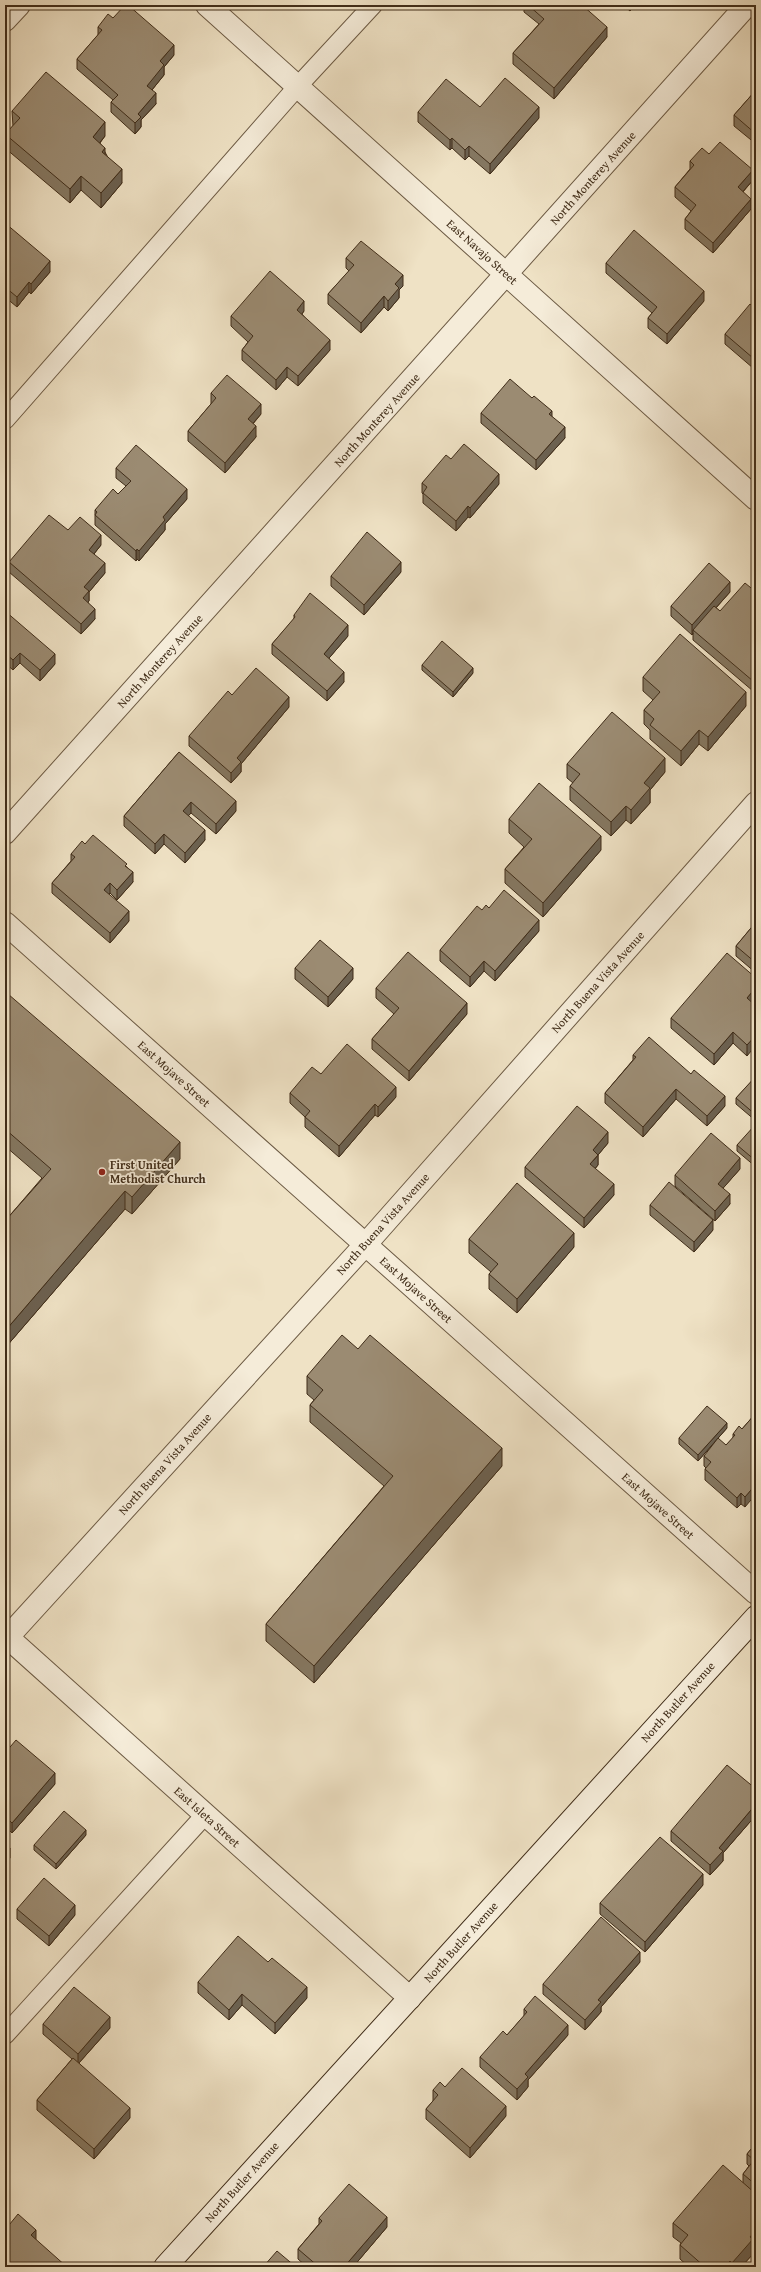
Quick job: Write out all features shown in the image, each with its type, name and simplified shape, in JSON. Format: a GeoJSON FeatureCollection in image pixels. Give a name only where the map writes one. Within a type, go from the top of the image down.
{"type":"FeatureCollection","features":[{"type":"Feature","properties":{"kind":"street"},"geometry":{"type":"LineString","coordinates":[[5,20],[19,5]]}},
{"type":"Feature","properties":{"kind":"street","name":"East Navajo Street"},"geometry":{"type":"LineString","coordinates":[[208,5],[756,499]]}},
{"type":"Feature","properties":{"kind":"street","name":"North Monterey Avenue"},"geometry":{"type":"LineString","coordinates":[[5,834],[747,5]]}},
{"type":"Feature","properties":{"kind":"street","name":"North Buena Vista Avenue"},"geometry":{"type":"LineString","coordinates":[[6,1638],[365,1244],[756,803]]}},
{"type":"Feature","properties":{"kind":"street","name":"East Mojave Street"},"geometry":{"type":"LineString","coordinates":[[5,923],[756,1593]]}},
{"type":"Feature","properties":{"kind":"street","name":"North Butler Avenue"},"geometry":{"type":"LineString","coordinates":[[165,2267],[756,1617]]}},
{"type":"Feature","properties":{"kind":"street","name":"East Isleta Street"},"geometry":{"type":"LineString","coordinates":[[6,1638],[410,1998]]}},
{"type":"Feature","properties":{"kind":"lane"},"geometry":{"type":"LineString","coordinates":[[5,420],[298,86],[373,5]]}},
{"type":"Feature","properties":{"kind":"lane"},"geometry":{"type":"LineString","coordinates":[[5,2034],[205,1815]]}},
{"type":"Feature","properties":{"kind":"building"},"geometry":{"type":"Polygon","coordinates":[[[125,5],[128,5],[174,45],[160,61],[164,65],[147,86],[156,93],[138,114],[141,117],[135,123],[111,102],[118,95],[77,59],[102,30],[98,27],[108,14],[113,18],[125,5]]]}},
{"type":"Feature","properties":{"kind":"building"},"geometry":{"type":"Polygon","coordinates":[[[528,5],[582,5],[607,27],[554,88],[513,53],[544,19],[528,5]]]}},
{"type":"Feature","properties":{"kind":"building"},"geometry":{"type":"Polygon","coordinates":[[[46,72],[105,122],[93,137],[105,148],[102,152],[122,169],[101,193],[81,176],[70,189],[5,134],[20,118],[12,111],[46,72]]]}},
{"type":"Feature","properties":{"kind":"building"},"geometry":{"type":"Polygon","coordinates":[[[505,78],[539,107],[490,164],[469,146],[465,150],[452,138],[450,140],[418,112],[446,79],[480,107],[505,78]]]}},
{"type":"Feature","properties":{"kind":"building"},"geometry":{"type":"Polygon","coordinates":[[[756,90],[756,134],[734,115],[756,90]]]}},
{"type":"Feature","properties":{"kind":"building"},"geometry":{"type":"Polygon","coordinates":[[[720,142],[753,170],[738,187],[751,199],[713,243],[685,219],[696,205],[675,187],[694,165],[690,161],[702,148],[709,154],[720,142]]]}},
{"type":"Feature","properties":{"kind":"building"},"geometry":{"type":"Polygon","coordinates":[[[5,181],[9,185],[5,190],[5,181]]]}},
{"type":"Feature","properties":{"kind":"building"},"geometry":{"type":"Polygon","coordinates":[[[5,223],[50,261],[31,284],[29,282],[17,297],[5,287],[5,223]]]}},
{"type":"Feature","properties":{"kind":"building"},"geometry":{"type":"Polygon","coordinates":[[[634,230],[704,291],[667,334],[648,318],[657,307],[606,263],[634,230]]]}},
{"type":"Feature","properties":{"kind":"building"},"geometry":{"type":"Polygon","coordinates":[[[361,241],[403,275],[395,284],[399,288],[388,301],[384,296],[361,323],[328,294],[354,265],[346,258],[361,241]]]}},
{"type":"Feature","properties":{"kind":"building"},"geometry":{"type":"Polygon","coordinates":[[[270,271],[304,301],[297,310],[330,340],[298,376],[287,367],[276,380],[242,350],[253,336],[231,316],[270,271]]]}},
{"type":"Feature","properties":{"kind":"building"},"geometry":{"type":"Polygon","coordinates":[[[750,304],[756,309],[756,355],[753,358],[725,334],[750,304]]]}},
{"type":"Feature","properties":{"kind":"building"},"geometry":{"type":"Polygon","coordinates":[[[227,375],[261,404],[248,419],[256,426],[225,463],[188,431],[216,398],[211,393],[227,375]]]}},
{"type":"Feature","properties":{"kind":"building"},"geometry":{"type":"Polygon","coordinates":[[[510,379],[532,398],[534,396],[552,411],[549,414],[565,427],[536,460],[481,413],[510,379]]]}},
{"type":"Feature","properties":{"kind":"building"},"geometry":{"type":"Polygon","coordinates":[[[464,444],[499,474],[470,508],[468,506],[456,521],[423,493],[427,487],[422,483],[446,455],[451,459],[464,444]]]}},
{"type":"Feature","properties":{"kind":"building"},"geometry":{"type":"Polygon","coordinates":[[[136,445],[187,489],[163,517],[165,520],[139,551],[137,549],[136,551],[95,515],[97,512],[95,510],[113,489],[118,494],[131,481],[116,468],[136,445]]]}},
{"type":"Feature","properties":{"kind":"building"},"geometry":{"type":"Polygon","coordinates":[[[49,515],[68,530],[80,517],[101,535],[89,550],[105,563],[84,587],[89,591],[83,598],[95,609],[81,624],[9,562],[49,515]]]}},
{"type":"Feature","properties":{"kind":"building"},"geometry":{"type":"Polygon","coordinates":[[[367,532],[401,562],[364,605],[331,576],[367,532]]]}},
{"type":"Feature","properties":{"kind":"building"},"geometry":{"type":"Polygon","coordinates":[[[709,563],[730,582],[692,625],[671,606],[709,563]]]}},
{"type":"Feature","properties":{"kind":"building"},"geometry":{"type":"Polygon","coordinates":[[[745,583],[756,592],[756,677],[753,681],[693,630],[714,606],[720,611],[745,583]]]}},
{"type":"Feature","properties":{"kind":"building"},"geometry":{"type":"Polygon","coordinates":[[[310,593],[348,625],[324,654],[344,672],[327,691],[272,644],[295,617],[294,615],[310,593]]]}},
{"type":"Feature","properties":{"kind":"building"},"geometry":{"type":"Polygon","coordinates":[[[5,611],[55,654],[40,670],[20,653],[13,660],[5,653],[5,611]]]}},
{"type":"Feature","properties":{"kind":"building"},"geometry":{"type":"Polygon","coordinates":[[[680,634],[746,692],[708,737],[699,730],[681,751],[650,725],[654,719],[644,710],[660,692],[643,677],[680,634]]]}},
{"type":"Feature","properties":{"kind":"building"},"geometry":{"type":"Polygon","coordinates":[[[442,641],[473,668],[453,692],[422,665],[442,641]]]}},
{"type":"Feature","properties":{"kind":"building"},"geometry":{"type":"Polygon","coordinates":[[[256,668],[289,697],[237,758],[241,762],[231,773],[189,736],[228,691],[232,695],[256,668]]]}},
{"type":"Feature","properties":{"kind":"building"},"geometry":{"type":"Polygon","coordinates":[[[612,712],[665,758],[644,783],[650,788],[631,810],[626,806],[611,822],[570,786],[580,774],[567,764],[612,712]]]}},
{"type":"Feature","properties":{"kind":"building"},"geometry":{"type":"Polygon","coordinates":[[[179,752],[236,801],[216,824],[191,802],[183,811],[205,830],[185,853],[164,834],[155,844],[124,816],[179,752]]]}},
{"type":"Feature","properties":{"kind":"building"},"geometry":{"type":"Polygon","coordinates":[[[539,783],[601,836],[543,903],[505,869],[532,839],[509,819],[539,783]]]}},
{"type":"Feature","properties":{"kind":"building"},"geometry":{"type":"Polygon","coordinates":[[[93,835],[127,864],[125,866],[133,872],[117,890],[110,883],[104,890],[129,911],[110,933],[52,883],[75,857],[71,854],[82,841],[85,844],[93,835]]]}},
{"type":"Feature","properties":{"kind":"building"},"geometry":{"type":"Polygon","coordinates":[[[504,890],[539,920],[495,971],[484,961],[470,977],[440,950],[477,906],[482,910],[486,905],[489,908],[504,890]]]}},
{"type":"Feature","properties":{"kind":"building"},"geometry":{"type":"Polygon","coordinates":[[[756,922],[756,963],[736,946],[756,922]]]}},
{"type":"Feature","properties":{"kind":"building"},"geometry":{"type":"Polygon","coordinates":[[[320,940],[353,968],[328,997],[295,968],[320,940]]]}},
{"type":"Feature","properties":{"kind":"building"},"geometry":{"type":"Polygon","coordinates":[[[408,952],[467,1003],[409,1071],[372,1039],[399,1008],[376,988],[408,952]]]}},
{"type":"Feature","properties":{"kind":"building"},"geometry":{"type":"Polygon","coordinates":[[[727,953],[756,978],[756,987],[747,998],[756,1006],[756,1035],[747,1045],[733,1032],[714,1054],[671,1018],[727,953]]]}},
{"type":"Feature","properties":{"kind":"building","name":"First United Methodist Church"},"geometry":{"type":"Polygon","coordinates":[[[8,994],[180,1142],[132,1197],[125,1191],[5,1331],[5,1221],[51,1169],[5,1129],[5,997],[8,994]]]}},
{"type":"Feature","properties":{"kind":"building"},"geometry":{"type":"Polygon","coordinates":[[[649,1037],[691,1074],[694,1070],[725,1096],[707,1116],[676,1089],[643,1127],[605,1093],[636,1057],[633,1055],[649,1037]]]}},
{"type":"Feature","properties":{"kind":"building"},"geometry":{"type":"Polygon","coordinates":[[[347,1044],[396,1087],[378,1107],[375,1104],[339,1146],[305,1117],[310,1111],[290,1093],[312,1067],[321,1074],[347,1044]]]}},
{"type":"Feature","properties":{"kind":"building"},"geometry":{"type":"Polygon","coordinates":[[[756,1076],[756,1115],[736,1098],[756,1076]]]}},
{"type":"Feature","properties":{"kind":"building"},"geometry":{"type":"Polygon","coordinates":[[[577,1106],[608,1132],[593,1150],[598,1155],[590,1164],[614,1184],[584,1218],[525,1167],[577,1106]]]}},
{"type":"Feature","properties":{"kind":"building"},"geometry":{"type":"Polygon","coordinates":[[[755,1125],[756,1126],[756,1161],[737,1145],[755,1125]]]}},
{"type":"Feature","properties":{"kind":"building"},"geometry":{"type":"Polygon","coordinates":[[[711,1133],[740,1158],[718,1184],[730,1194],[715,1211],[675,1175],[711,1133]]]}},
{"type":"Feature","properties":{"kind":"building"},"geometry":{"type":"Polygon","coordinates":[[[669,1182],[713,1220],[694,1242],[650,1205],[669,1182]]]}},
{"type":"Feature","properties":{"kind":"building"},"geometry":{"type":"Polygon","coordinates":[[[517,1183],[574,1233],[517,1299],[489,1274],[498,1264],[469,1239],[517,1183]]]}},
{"type":"Feature","properties":{"kind":"building"},"geometry":{"type":"Polygon","coordinates":[[[342,1335],[358,1349],[370,1335],[502,1448],[314,1666],[266,1624],[393,1476],[310,1405],[323,1390],[307,1376],[342,1335]]]}},
{"type":"Feature","properties":{"kind":"building"},"geometry":{"type":"Polygon","coordinates":[[[707,1406],[727,1423],[698,1455],[679,1438],[707,1406]]]}},
{"type":"Feature","properties":{"kind":"building"},"geometry":{"type":"Polygon","coordinates":[[[756,1413],[756,1484],[745,1497],[741,1493],[737,1498],[705,1469],[711,1462],[704,1456],[718,1438],[726,1445],[735,1435],[733,1434],[739,1426],[742,1429],[756,1413]]]}},
{"type":"Feature","properties":{"kind":"building"},"geometry":{"type":"Polygon","coordinates":[[[16,1740],[55,1773],[12,1823],[5,1816],[5,1753],[16,1740]]]}},
{"type":"Feature","properties":{"kind":"building"},"geometry":{"type":"Polygon","coordinates":[[[727,1765],[756,1789],[756,1804],[719,1848],[723,1851],[710,1865],[671,1831],[727,1765]]]}},
{"type":"Feature","properties":{"kind":"building"},"geometry":{"type":"Polygon","coordinates":[[[64,1811],[86,1830],[56,1864],[34,1845],[64,1811]]]}},
{"type":"Feature","properties":{"kind":"building"},"geometry":{"type":"Polygon","coordinates":[[[660,1837],[703,1874],[645,1942],[600,1903],[660,1837]]]}},
{"type":"Feature","properties":{"kind":"building"},"geometry":{"type":"Polygon","coordinates":[[[5,1843],[10,1848],[5,1854],[5,1843]]]}},
{"type":"Feature","properties":{"kind":"building"},"geometry":{"type":"Polygon","coordinates":[[[44,1878],[75,1905],[49,1936],[17,1909],[44,1878]]]}},
{"type":"Feature","properties":{"kind":"building"},"geometry":{"type":"Polygon","coordinates":[[[601,1917],[640,1952],[598,2000],[601,2002],[585,2020],[543,1984],[601,1917]]]}},
{"type":"Feature","properties":{"kind":"building"},"geometry":{"type":"Polygon","coordinates":[[[238,1936],[268,1962],[272,1958],[307,1987],[275,2023],[242,1994],[229,2010],[198,1982],[238,1936]]]}},
{"type":"Feature","properties":{"kind":"building"},"geometry":{"type":"Polygon","coordinates":[[[74,1987],[110,2017],[78,2054],[43,2024],[74,1987]]]}},
{"type":"Feature","properties":{"kind":"building"},"geometry":{"type":"Polygon","coordinates":[[[535,1996],[568,2025],[525,2074],[528,2077],[517,2089],[480,2057],[503,2031],[507,2035],[527,2012],[524,2009],[535,1996]]]}},
{"type":"Feature","properties":{"kind":"building"},"geometry":{"type":"Polygon","coordinates":[[[73,2058],[130,2108],[94,2149],[37,2100],[73,2058]]]}},
{"type":"Feature","properties":{"kind":"building"},"geometry":{"type":"Polygon","coordinates":[[[462,2068],[506,2106],[470,2148],[426,2109],[438,2095],[433,2090],[440,2082],[445,2087],[462,2068]]]}},
{"type":"Feature","properties":{"kind":"building"},"geometry":{"type":"Polygon","coordinates":[[[756,2143],[756,2185],[743,2174],[754,2160],[747,2154],[756,2143]]]}},
{"type":"Feature","properties":{"kind":"building"},"geometry":{"type":"Polygon","coordinates":[[[723,2165],[756,2194],[756,2230],[750,2237],[753,2239],[732,2263],[730,2261],[724,2267],[705,2267],[680,2245],[688,2235],[673,2223],[723,2165]]]}},
{"type":"Feature","properties":{"kind":"building"},"geometry":{"type":"Polygon","coordinates":[[[349,2184],[387,2217],[344,2267],[319,2267],[298,2249],[322,2221],[319,2218],[349,2184]]]}},
{"type":"Feature","properties":{"kind":"building"},"geometry":{"type":"Polygon","coordinates":[[[18,2214],[36,2230],[31,2235],[67,2267],[5,2267],[5,2230],[18,2214]]]}},
{"type":"Feature","properties":{"kind":"building"},"geometry":{"type":"Polygon","coordinates":[[[277,2251],[296,2267],[263,2267],[277,2251]]]}},
{"type":"Feature","properties":{"kind":"place","name":"First United Methodist Church"},"geometry":{"type":"Point","coordinates":[102,1172]}}]}
